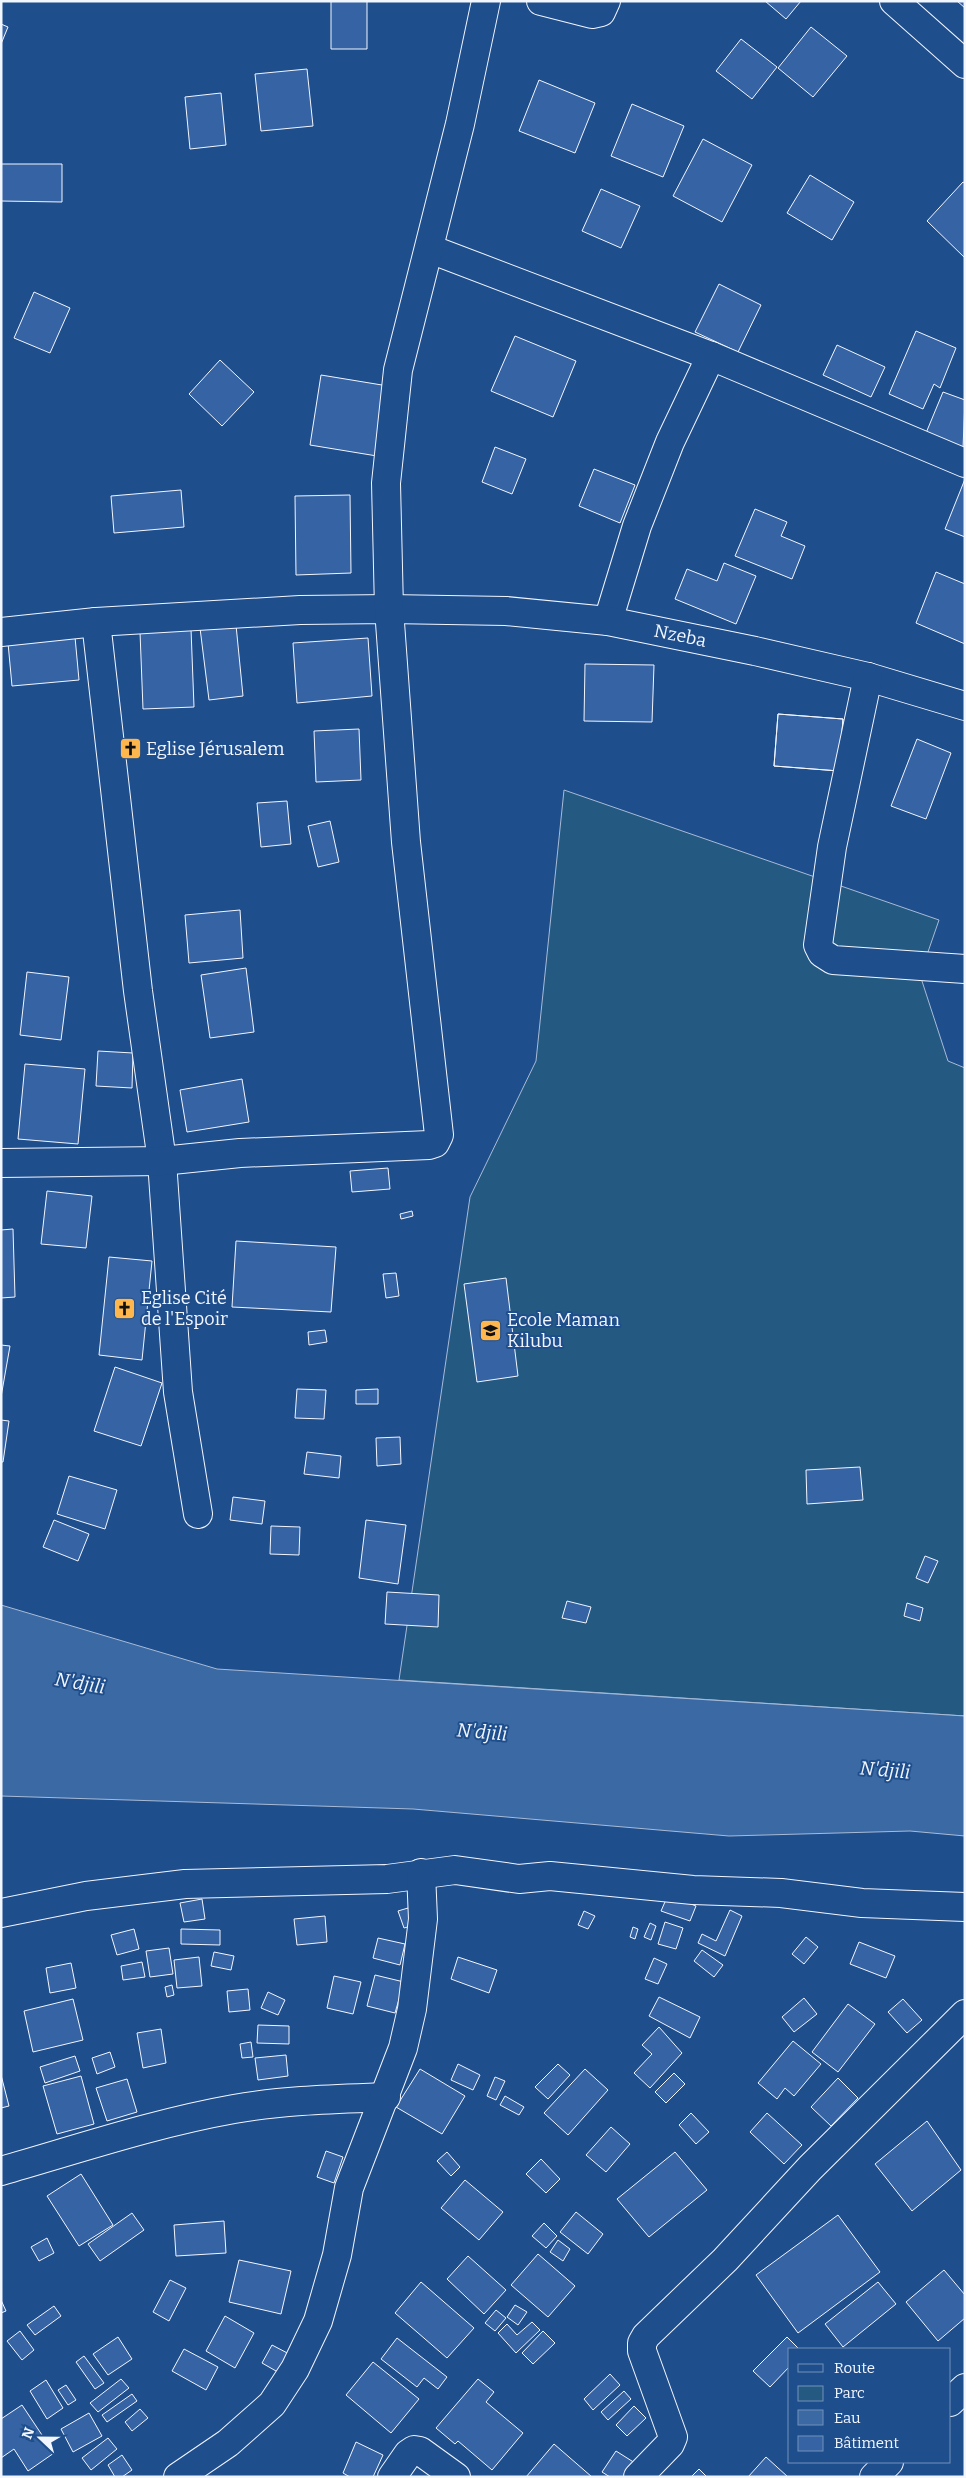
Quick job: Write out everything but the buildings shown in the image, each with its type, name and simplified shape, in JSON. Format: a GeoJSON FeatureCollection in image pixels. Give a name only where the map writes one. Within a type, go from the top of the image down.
{"type":"FeatureCollection","features":[{"type":"Feature","properties":{"kind":"street"},"geometry":{"type":"LineString","coordinates":[[1,1163],[162,1161],[240,1153],[429,1145],[435,1142],[438,1135],[406,842],[389,608],[386,483],[398,370],[430,248],[475,60],[486,1]]}},
{"type":"Feature","properties":{"kind":"street"},"geometry":{"type":"LineString","coordinates":[[541,1],[592,14],[601,12],[606,1]]}},
{"type":"Feature","properties":{"kind":"street"},"geometry":{"type":"LineString","coordinates":[[894,1],[963,59]]}},
{"type":"Feature","properties":{"kind":"street"},"geometry":{"type":"LineString","coordinates":[[430,248],[711,356],[965,463]]}},
{"type":"Feature","properties":{"kind":"street"},"geometry":{"type":"LineString","coordinates":[[608,621],[637,526],[670,442],[711,356]]}},
{"type":"Feature","properties":{"kind":"street","name":"Nzeba"},"geometry":{"type":"LineString","coordinates":[[1,632],[96,622],[300,610],[389,608],[506,611],[608,621],[754,651],[868,677],[965,706]]}},
{"type":"Feature","properties":{"kind":"street"},"geometry":{"type":"LineString","coordinates":[[96,622],[138,990],[162,1161],[178,1392],[198,1514]]}},
{"type":"Feature","properties":{"kind":"street"},"geometry":{"type":"LineString","coordinates":[[868,677],[832,847],[818,945],[822,953],[834,960],[965,970]]}},
{"type":"Feature","properties":{"kind":"street"},"geometry":{"type":"LineString","coordinates":[[1,1912],[86,1896],[185,1884],[387,1878],[455,1870],[519,1879],[550,1876],[693,1890],[781,1893],[862,1903],[965,1907]]}},
{"type":"Feature","properties":{"kind":"street"},"geometry":{"type":"LineString","coordinates":[[178,2477],[228,2443],[272,2404],[295,2369],[318,2321],[337,2255],[349,2188],[386,2097],[403,2048],[412,2009],[423,1919],[421,1873]]}},
{"type":"Feature","properties":{"kind":"street"},"geometry":{"type":"LineString","coordinates":[[638,2477],[670,2444],[673,2437],[642,2351],[642,2344],[646,2336],[724,2260],[810,2168],[965,2014]]}},
{"type":"Feature","properties":{"kind":"street"},"geometry":{"type":"LineString","coordinates":[[1,2171],[133,2133],[233,2109],[303,2100],[386,2097]]}},
{"type":"Feature","properties":{"kind":"street"},"geometry":{"type":"LineString","coordinates":[[951,2401],[965,2388]]}},
{"type":"Feature","properties":{"kind":"street"},"geometry":{"type":"LineString","coordinates":[[392,2477],[408,2454],[414,2450],[420,2451],[456,2477]]}},
{"type":"Feature","properties":{"kind":"street"},"geometry":{"type":"LineString","coordinates":[[874,2477],[888,2463]]}},
{"type":"Feature","properties":{"kind":"green space"},"geometry":{"type":"Polygon","coordinates":[[[564,790],[939,920],[920,975],[948,1061],[965,1068],[965,1716],[399,1680],[470,1197],[536,1061],[564,790]]]}},
{"type":"Feature","properties":{"kind":"water","name":"N'djili"},"geometry":{"type":"Polygon","coordinates":[[[1,1605],[217,1669],[965,1716],[965,1836],[910,1831],[729,1836],[413,1809],[1,1796],[1,1605]]]}},
{"type":"Feature","properties":{"kind":"place","name":"Eglise Jérusalem"},"geometry":{"type":"Point","coordinates":[130,749]}},
{"type":"Feature","properties":{"kind":"place","name":"Eglise Cité de l'Espoir"},"geometry":{"type":"Point","coordinates":[125,1308]}},
{"type":"Feature","properties":{"kind":"place","name":"Ecole Maman Kilubu"},"geometry":{"type":"Point","coordinates":[491,1330]}}]}
